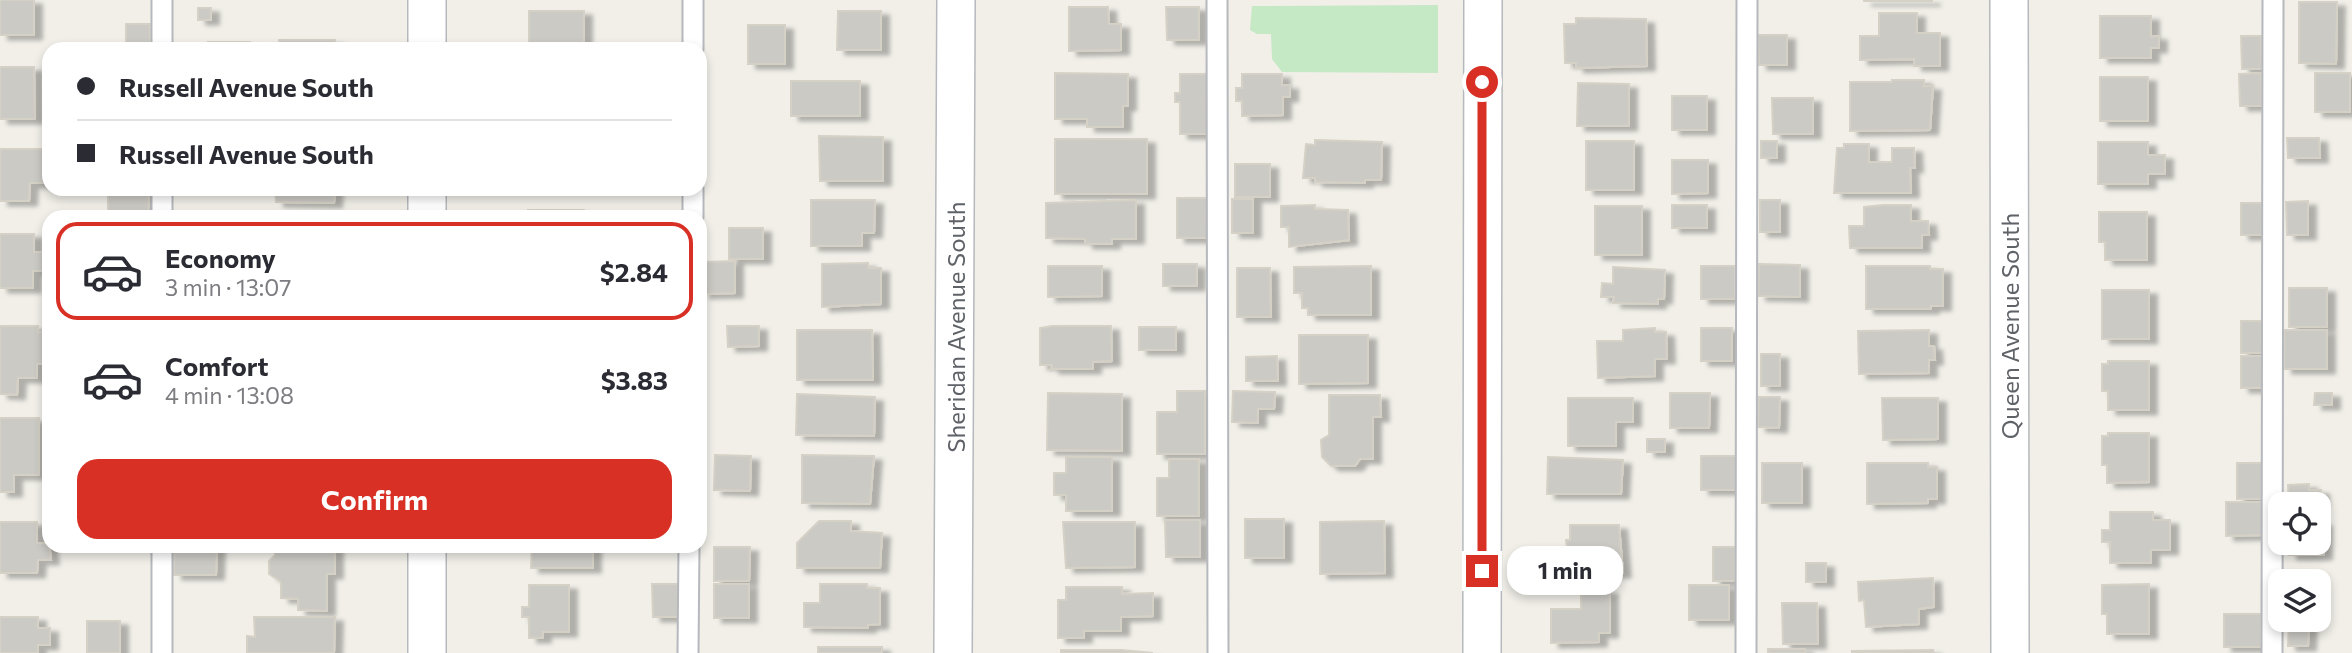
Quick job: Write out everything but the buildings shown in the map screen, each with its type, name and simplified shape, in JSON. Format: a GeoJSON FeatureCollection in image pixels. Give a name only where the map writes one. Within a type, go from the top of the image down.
{"type":"FeatureCollection","features":[{"type":"Feature","properties":{"kind":"street"},"geometry":{"type":"LineString","coordinates":[[427,0],[427,42]]}},
{"type":"Feature","properties":{"kind":"street","name":"Sheridan Avenue South"},"geometry":{"type":"LineString","coordinates":[[953,653],[956,0]]}},
{"type":"Feature","properties":{"kind":"street"},"geometry":{"type":"LineString","coordinates":[[1482,653],[1483,0]]}},
{"type":"Feature","properties":{"kind":"street","name":"Queen Avenue South"},"geometry":{"type":"LineString","coordinates":[[2009,0],[2010,653]]}},
{"type":"Feature","properties":{"kind":"street"},"geometry":{"type":"LineString","coordinates":[[426,653],[427,553]]}},
{"type":"Feature","properties":{"kind":"lane"},"geometry":{"type":"LineString","coordinates":[[162,0],[162,42]]}},
{"type":"Feature","properties":{"kind":"lane"},"geometry":{"type":"LineString","coordinates":[[693,0],[693,42]]}},
{"type":"Feature","properties":{"kind":"lane"},"geometry":{"type":"LineString","coordinates":[[1217,0],[1217,653]]}},
{"type":"Feature","properties":{"kind":"lane"},"geometry":{"type":"LineString","coordinates":[[1746,653],[1747,0]]}},
{"type":"Feature","properties":{"kind":"lane"},"geometry":{"type":"LineString","coordinates":[[2272,653],[2273,0]]}},
{"type":"Feature","properties":{"kind":"lane"},"geometry":{"type":"LineString","coordinates":[[162,553],[162,653]]}},
{"type":"Feature","properties":{"kind":"lane"},"geometry":{"type":"LineString","coordinates":[[688,653],[689,553]]}},
{"type":"Feature","properties":{"kind":"green space"},"geometry":{"type":"Polygon","coordinates":[[[1438,5],[1438,73],[1282,72],[1272,59],[1271,34],[1257,34],[1250,30],[1252,6],[1438,5]]]}},
{"type":"Feature","properties":{"kind":"route"},"geometry":{"type":"LineString","coordinates":[[1482,82],[1482,571]]}}]}
